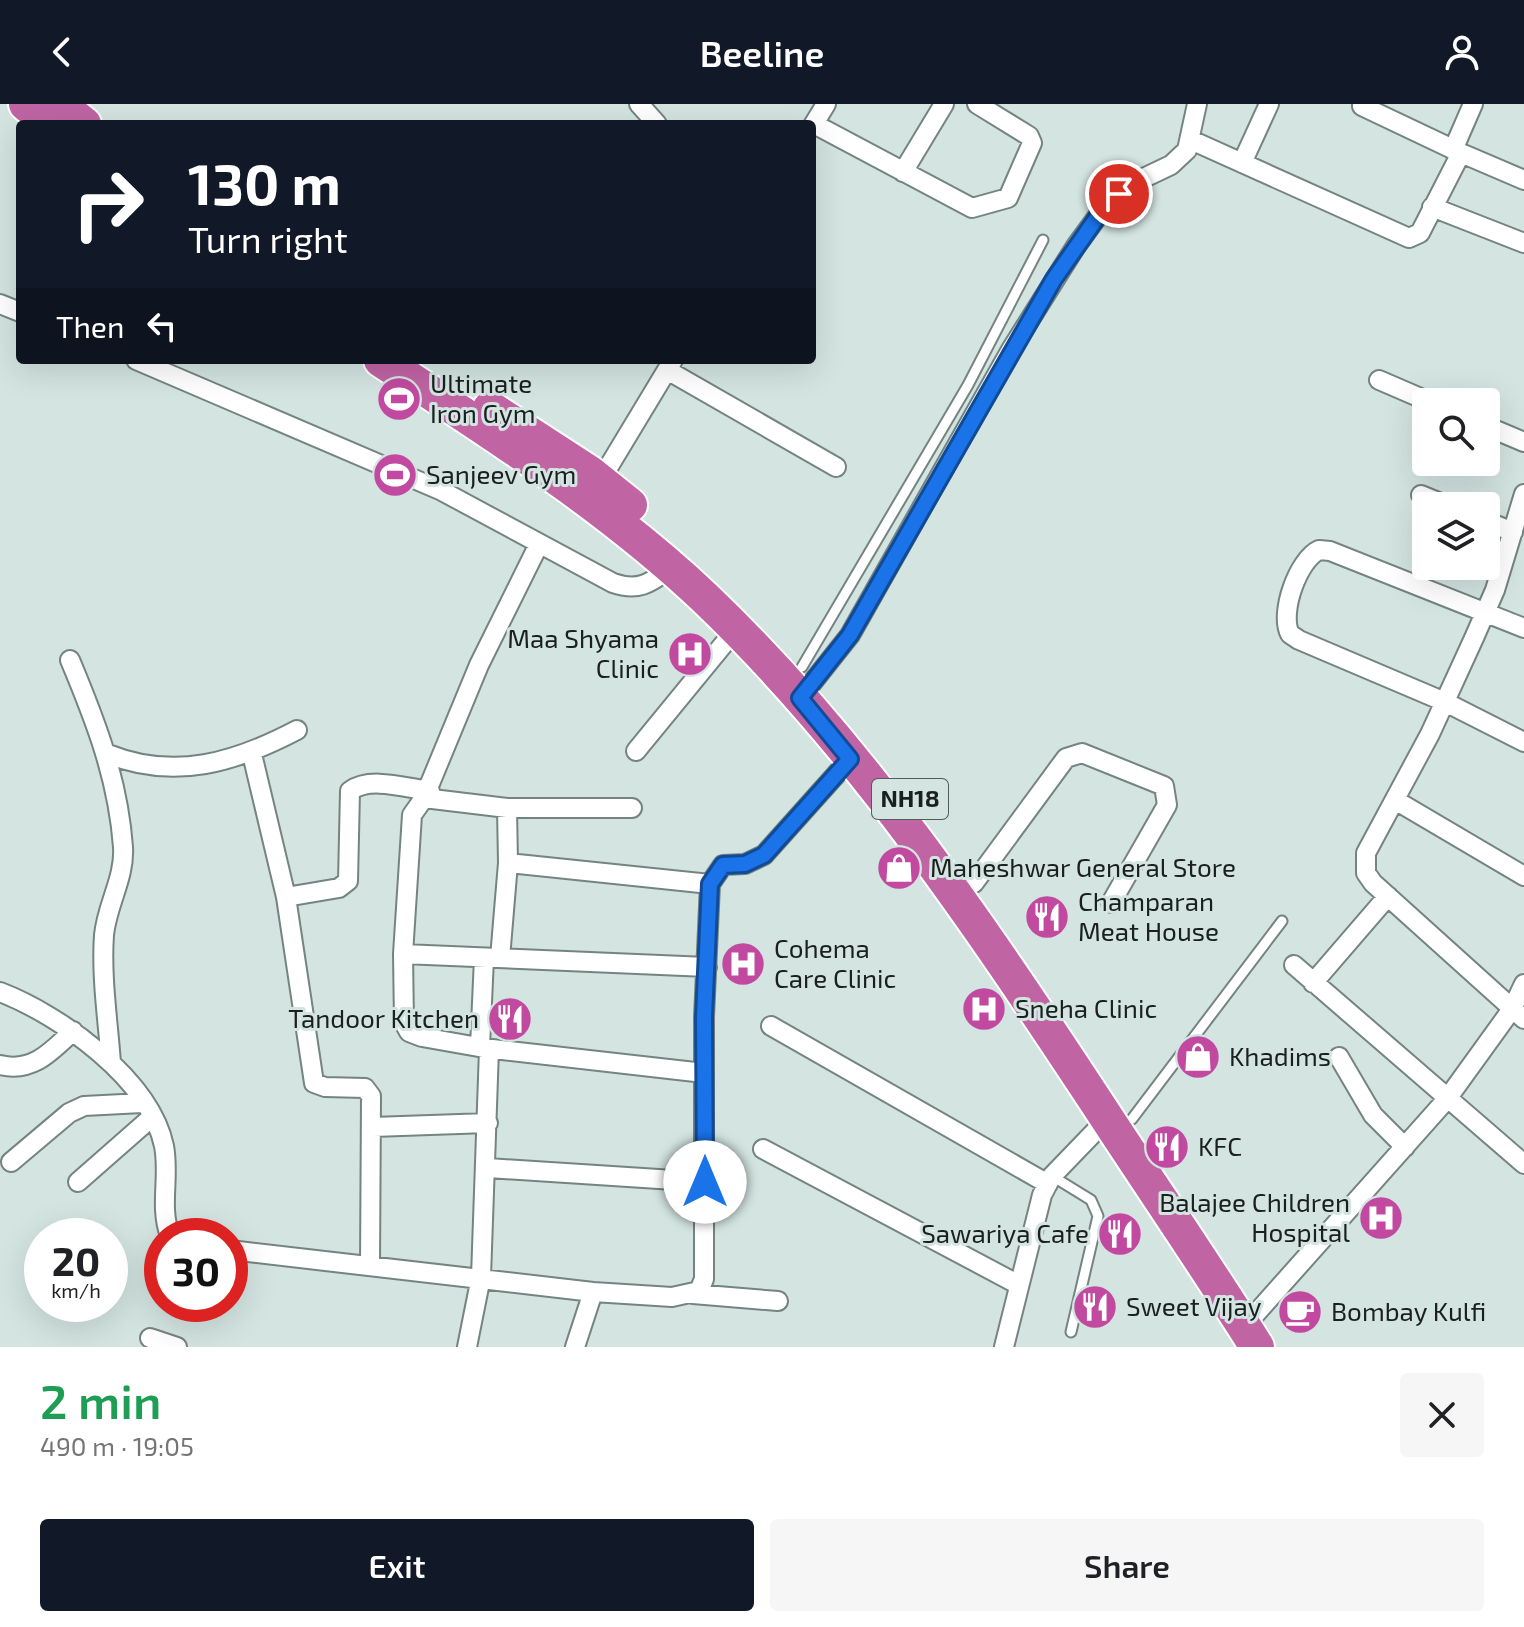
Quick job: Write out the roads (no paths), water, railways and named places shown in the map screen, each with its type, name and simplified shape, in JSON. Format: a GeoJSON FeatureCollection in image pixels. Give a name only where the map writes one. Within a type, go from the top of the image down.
{"type":"FeatureCollection","features":[{"type":"Feature","properties":{"kind":"highway"},"geometry":{"type":"LineString","coordinates":[[26,104],[46,120]]}},
{"type":"Feature","properties":{"kind":"highway"},"geometry":{"type":"LineString","coordinates":[[59,104],[79,120]]}},
{"type":"Feature","properties":{"kind":"highway","name":"NH18"},"geometry":{"type":"LineString","coordinates":[[387,364],[590,503],[671,568],[736,629],[806,682],[850,759],[1120,1119]]}},
{"type":"Feature","properties":{"kind":"highway","name":"NH18"},"geometry":{"type":"LineString","coordinates":[[426,364],[600,481],[712,576],[806,682],[974,883],[1254,1328],[1281,1347]]}},
{"type":"Feature","properties":{"kind":"street"},"geometry":{"type":"LineString","coordinates":[[639,104],[653,120]]}},
{"type":"Feature","properties":{"kind":"street"},"geometry":{"type":"LineString","coordinates":[[903,172],[944,104]]}},
{"type":"Feature","properties":{"kind":"street"},"geometry":{"type":"LineString","coordinates":[[816,127],[963,206],[986,206],[1008,198],[1032,143],[1029,136],[977,104]]}},
{"type":"Feature","properties":{"kind":"street"},"geometry":{"type":"LineString","coordinates":[[806,682],[850,635],[1012,348],[1076,246],[1111,202],[1129,185],[1171,165],[1187,150],[1197,104]]}},
{"type":"Feature","properties":{"kind":"street"},"geometry":{"type":"LineString","coordinates":[[1242,163],[1269,104]]}},
{"type":"Feature","properties":{"kind":"street"},"geometry":{"type":"LineString","coordinates":[[1191,140],[1401,236],[1420,233],[1457,152],[1473,104]]}},
{"type":"Feature","properties":{"kind":"street"},"geometry":{"type":"LineString","coordinates":[[1362,106],[1524,180]]}},
{"type":"Feature","properties":{"kind":"street"},"geometry":{"type":"LineString","coordinates":[[1432,207],[1524,243]]}},
{"type":"Feature","properties":{"kind":"street"},"geometry":{"type":"LineString","coordinates":[[145,364],[442,491],[630,589],[646,587],[671,568]]}},
{"type":"Feature","properties":{"kind":"street"},"geometry":{"type":"LineString","coordinates":[[600,481],[670,365],[836,467]]}},
{"type":"Feature","properties":{"kind":"street"},"geometry":{"type":"LineString","coordinates":[[1379,380],[1412,394]]}},
{"type":"Feature","properties":{"kind":"street"},"geometry":{"type":"LineString","coordinates":[[1500,432],[1524,442]]}},
{"type":"Feature","properties":{"kind":"street"},"geometry":{"type":"LineString","coordinates":[[1518,1014],[1388,896],[1366,873],[1364,864],[1366,853],[1445,702],[1485,613],[1524,494]]}},
{"type":"Feature","properties":{"kind":"street"},"geometry":{"type":"LineString","coordinates":[[1500,527],[1513,532]]}},
{"type":"Feature","properties":{"kind":"street"},"geometry":{"type":"LineString","coordinates":[[539,544],[479,665],[427,795],[412,815],[402,1010],[409,1032],[484,1048],[704,1073]]}},
{"type":"Feature","properties":{"kind":"street"},"geometry":{"type":"LineString","coordinates":[[1524,628],[1330,551],[1319,550],[1305,560],[1284,615],[1290,634],[1445,702],[1524,742]]}},
{"type":"Feature","properties":{"kind":"street"},"geometry":{"type":"LineString","coordinates":[[636,751],[736,629]]}},
{"type":"Feature","properties":{"kind":"street"},"geometry":{"type":"LineString","coordinates":[[70,660],[108,754],[123,848],[120,876],[104,935],[111,1063]]}},
{"type":"Feature","properties":{"kind":"street"},"geometry":{"type":"LineString","coordinates":[[108,754],[132,764],[163,767],[224,762],[252,754],[297,730]]}},
{"type":"Feature","properties":{"kind":"street"},"geometry":{"type":"LineString","coordinates":[[974,883],[1066,758],[1082,753],[1164,786],[1166,792],[1167,805],[1111,903]]}},
{"type":"Feature","properties":{"kind":"street"},"geometry":{"type":"LineString","coordinates":[[252,754],[286,897],[314,1083],[325,1087],[365,1088],[371,1096],[370,1266]]}},
{"type":"Feature","properties":{"kind":"street"},"geometry":{"type":"LineString","coordinates":[[693,1294],[703,1286],[704,1279],[704,1073],[710,884],[723,865],[745,864],[764,855],[850,759]]}},
{"type":"Feature","properties":{"kind":"street"},"geometry":{"type":"LineString","coordinates":[[286,897],[339,888],[348,881],[350,791],[358,785],[375,784],[507,808],[632,808]]}},
{"type":"Feature","properties":{"kind":"street"},"geometry":{"type":"LineString","coordinates":[[1395,800],[1524,876]]}},
{"type":"Feature","properties":{"kind":"street"},"geometry":{"type":"LineString","coordinates":[[467,1347],[481,1277],[488,1168],[484,1048],[492,958],[508,863],[507,808]]}},
{"type":"Feature","properties":{"kind":"street"},"geometry":{"type":"LineString","coordinates":[[508,863],[710,884]]}},
{"type":"Feature","properties":{"kind":"street"},"geometry":{"type":"LineString","coordinates":[[1313,983],[1388,896]]}},
{"type":"Feature","properties":{"kind":"street"},"geometry":{"type":"LineString","coordinates":[[403,954],[707,967]]}},
{"type":"Feature","properties":{"kind":"street"},"geometry":{"type":"LineString","coordinates":[[1294,965],[1524,1164]]}},
{"type":"Feature","properties":{"kind":"street"},"geometry":{"type":"LineString","coordinates":[[1254,1328],[1518,1014],[1524,984]]}},
{"type":"Feature","properties":{"kind":"street"},"geometry":{"type":"LineString","coordinates":[[0,992],[73,1031],[111,1063],[147,1110],[163,1143],[166,1165],[163,1218]]}},
{"type":"Feature","properties":{"kind":"street"},"geometry":{"type":"LineString","coordinates":[[771,1026],[1050,1180]]}},
{"type":"Feature","properties":{"kind":"street"},"geometry":{"type":"LineString","coordinates":[[0,1065],[14,1068],[31,1065],[73,1031]]}},
{"type":"Feature","properties":{"kind":"street"},"geometry":{"type":"LineString","coordinates":[[1339,1057],[1373,1115],[1405,1147]]}},
{"type":"Feature","properties":{"kind":"street"},"geometry":{"type":"LineString","coordinates":[[11,1162],[69,1113],[84,1106],[147,1110]]}},
{"type":"Feature","properties":{"kind":"street"},"geometry":{"type":"LineString","coordinates":[[78,1182],[147,1110]]}},
{"type":"Feature","properties":{"kind":"street"},"geometry":{"type":"LineString","coordinates":[[1004,1347],[1050,1180],[1120,1119]]}},
{"type":"Feature","properties":{"kind":"street"},"geometry":{"type":"LineString","coordinates":[[373,1127],[488,1123]]}},
{"type":"Feature","properties":{"kind":"street"},"geometry":{"type":"LineString","coordinates":[[763,1149],[1019,1285]]}},
{"type":"Feature","properties":{"kind":"street"},"geometry":{"type":"LineString","coordinates":[[488,1168],[705,1182]]}},
{"type":"Feature","properties":{"kind":"street"},"geometry":{"type":"LineString","coordinates":[[248,1252],[593,1292],[672,1297],[693,1294],[778,1301]]}},
{"type":"Feature","properties":{"kind":"street"},"geometry":{"type":"LineString","coordinates":[[575,1347],[593,1292]]}},
{"type":"Feature","properties":{"kind":"street"},"geometry":{"type":"LineString","coordinates":[[150,1338],[177,1347]]}},
{"type":"Feature","properties":{"kind":"lane"},"geometry":{"type":"LineString","coordinates":[[806,682],[968,385],[1043,240]]}},
{"type":"Feature","properties":{"kind":"lane"},"geometry":{"type":"LineString","coordinates":[[1120,1119],[1282,921]]}},
{"type":"Feature","properties":{"kind":"lane"},"geometry":{"type":"LineString","coordinates":[[1050,1180],[1097,1206],[1098,1216],[1071,1332]]}},
{"type":"Feature","properties":{"kind":"place","name":"Ultimate Iron Gym"},"geometry":{"type":"Point","coordinates":[399,399]}},
{"type":"Feature","properties":{"kind":"place","name":"Sanjeev Gym"},"geometry":{"type":"Point","coordinates":[395,475]}},
{"type":"Feature","properties":{"kind":"place","name":"Maa Shyama Clinic"},"geometry":{"type":"Point","coordinates":[690,654]}},
{"type":"Feature","properties":{"kind":"place","name":"Maheshwar General Store"},"geometry":{"type":"Point","coordinates":[899,868]}},
{"type":"Feature","properties":{"kind":"place","name":"Champaran Meat House"},"geometry":{"type":"Point","coordinates":[1047,917]}},
{"type":"Feature","properties":{"kind":"place","name":"Cohema Care Clinic"},"geometry":{"type":"Point","coordinates":[743,964]}},
{"type":"Feature","properties":{"kind":"place","name":"Sneha Clinic"},"geometry":{"type":"Point","coordinates":[984,1009]}},
{"type":"Feature","properties":{"kind":"place","name":"Tandoor Kitchen"},"geometry":{"type":"Point","coordinates":[510,1019]}},
{"type":"Feature","properties":{"kind":"place","name":"Khadims"},"geometry":{"type":"Point","coordinates":[1198,1057]}},
{"type":"Feature","properties":{"kind":"place","name":"KFC"},"geometry":{"type":"Point","coordinates":[1167,1147]}},
{"type":"Feature","properties":{"kind":"place","name":"Balajee Children Hospital"},"geometry":{"type":"Point","coordinates":[1381,1218]}},
{"type":"Feature","properties":{"kind":"place","name":"Sawariya Cafe"},"geometry":{"type":"Point","coordinates":[1120,1234]}},
{"type":"Feature","properties":{"kind":"place","name":"Sweet Vijay"},"geometry":{"type":"Point","coordinates":[1095,1307]}},
{"type":"Feature","properties":{"kind":"place","name":"Bombay Kulfi"},"geometry":{"type":"Point","coordinates":[1300,1312]}}]}
